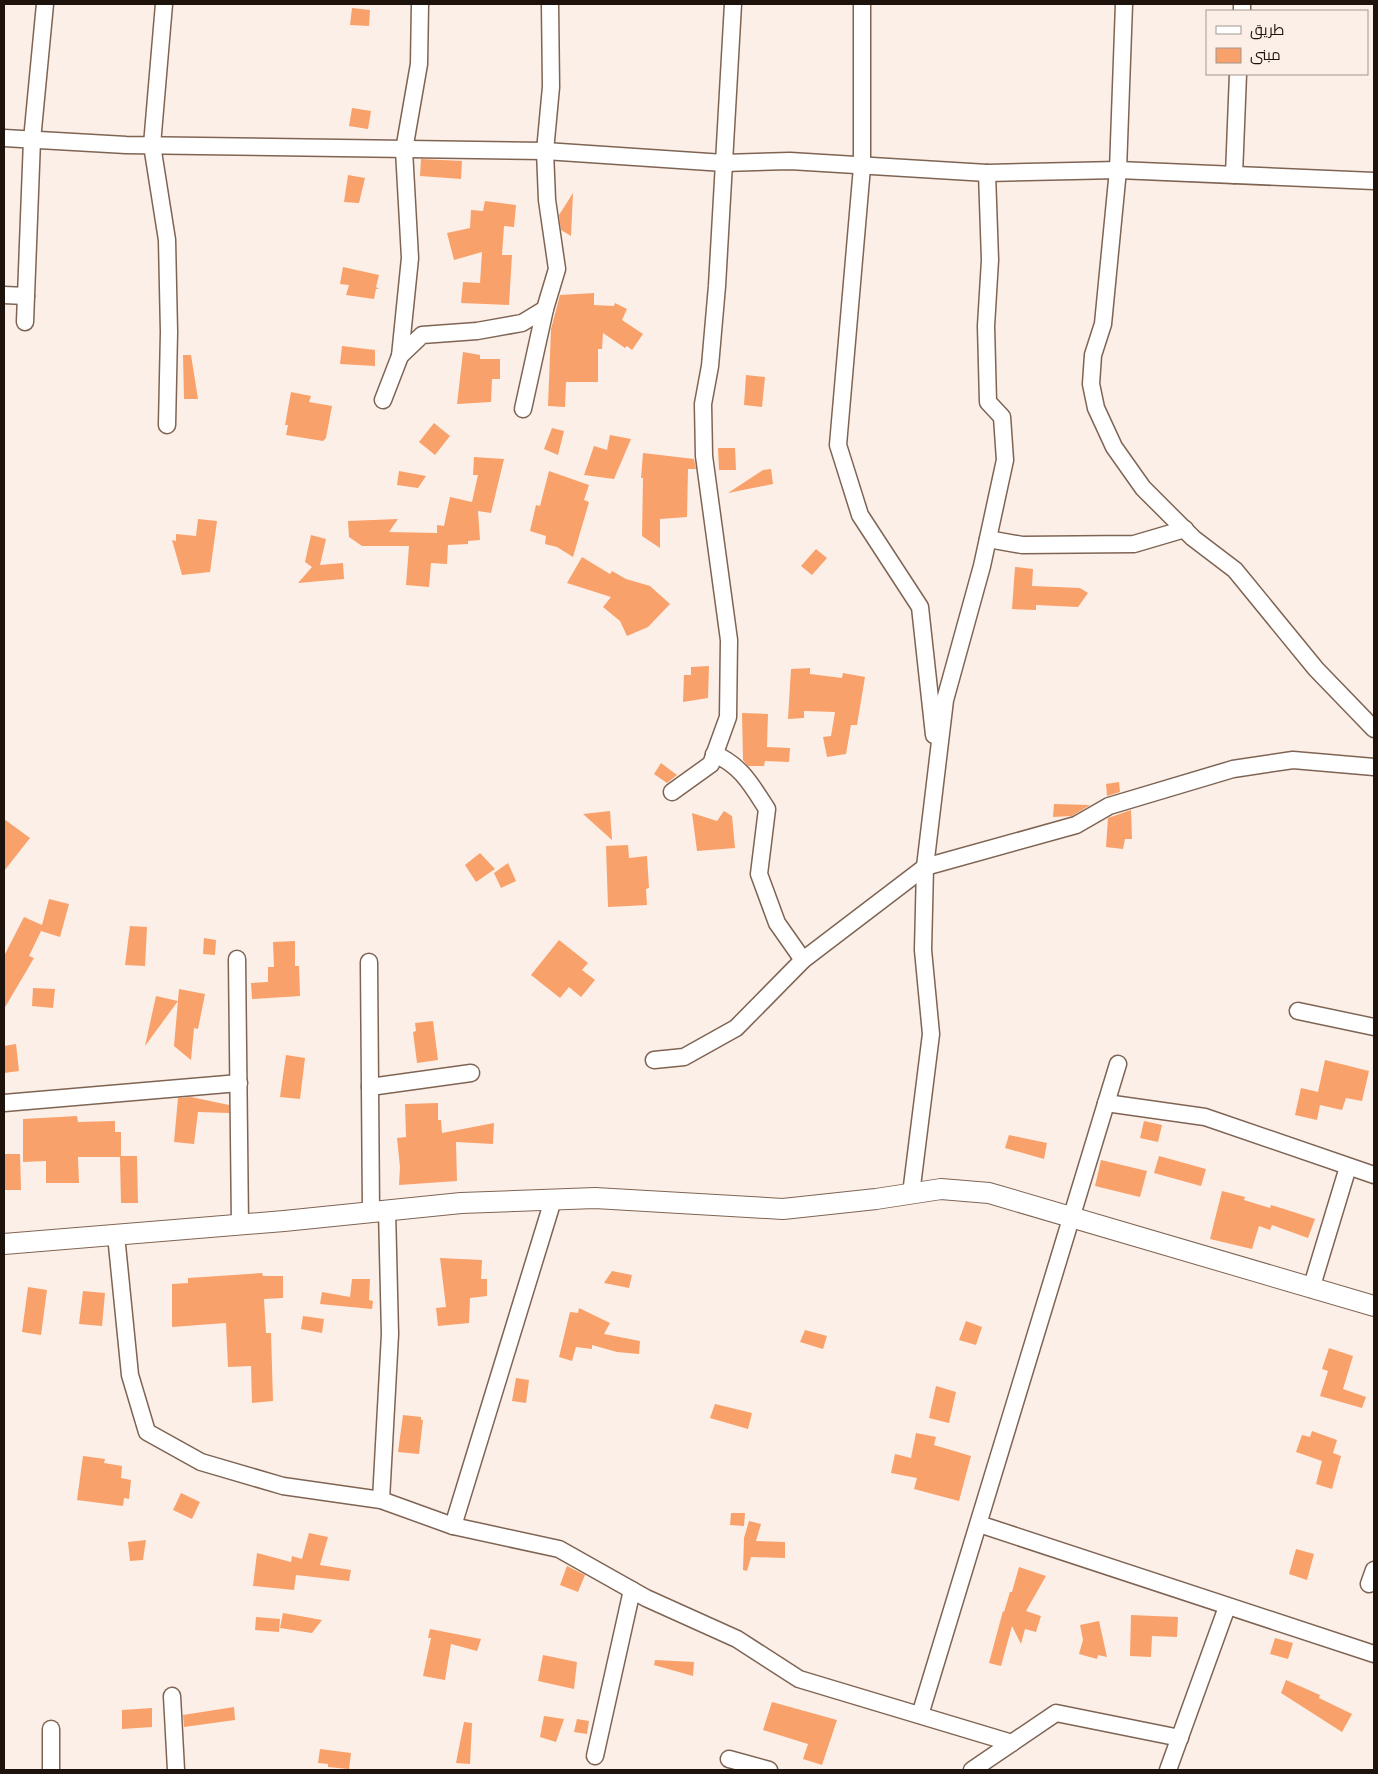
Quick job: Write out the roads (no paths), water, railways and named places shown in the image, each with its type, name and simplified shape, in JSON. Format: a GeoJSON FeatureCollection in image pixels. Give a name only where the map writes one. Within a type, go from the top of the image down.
{"type":"FeatureCollection","features":[{"type":"Feature","properties":{"kind":"street"},"geometry":{"type":"LineString","coordinates":[[26,322],[32,140],[45,4]]}},
{"type":"Feature","properties":{"kind":"street"},"geometry":{"type":"LineString","coordinates":[[164,4],[152,145],[167,240],[169,332],[167,425]]}},
{"type":"Feature","properties":{"kind":"street"},"geometry":{"type":"LineString","coordinates":[[383,400],[400,356],[410,258],[404,150],[419,64],[420,4]]}},
{"type":"Feature","properties":{"kind":"street"},"geometry":{"type":"LineString","coordinates":[[524,408],[545,309],[556,269],[547,200],[545,151],[551,87],[550,4]]}},
{"type":"Feature","properties":{"kind":"street"},"geometry":{"type":"LineString","coordinates":[[672,792],[711,764],[728,717],[729,640],[704,456],[702,404],[710,366],[718,286],[733,4]]}},
{"type":"Feature","properties":{"kind":"street"},"geometry":{"type":"LineString","coordinates":[[862,4],[862,167],[838,445],[860,515],[920,606],[937,762]]}},
{"type":"Feature","properties":{"kind":"street"},"geometry":{"type":"LineString","coordinates":[[1124,4],[1118,170],[1103,324],[1093,356],[1091,384],[1096,408],[1114,447],[1143,488],[1185,529],[1235,570],[1316,670],[1374,728]]}},
{"type":"Feature","properties":{"kind":"street"},"geometry":{"type":"LineString","coordinates":[[1234,175],[1238,75]]}},
{"type":"Feature","properties":{"kind":"street"},"geometry":{"type":"LineString","coordinates":[[4,138],[152,145],[545,151],[724,162],[790,161],[862,167],[986,173],[1118,170],[1374,181]]}},
{"type":"Feature","properties":{"kind":"street"},"geometry":{"type":"LineString","coordinates":[[911,1194],[931,1034],[923,950],[925,867],[937,762],[945,700],[988,539],[1005,460],[1002,417],[988,402],[986,326],[990,260],[986,173]]}},
{"type":"Feature","properties":{"kind":"street"},"geometry":{"type":"LineString","coordinates":[[4,295],[26,296]]}},
{"type":"Feature","properties":{"kind":"street"},"geometry":{"type":"LineString","coordinates":[[400,356],[422,335],[477,331],[522,322],[545,309]]}},
{"type":"Feature","properties":{"kind":"street"},"geometry":{"type":"LineString","coordinates":[[988,539],[1022,546],[1134,544],[1185,529]]}},
{"type":"Feature","properties":{"kind":"street"},"geometry":{"type":"LineString","coordinates":[[714,754],[730,761],[749,781],[767,809],[759,874],[777,923],[802,960]]}},
{"type":"Feature","properties":{"kind":"street"},"geometry":{"type":"LineString","coordinates":[[654,1060],[684,1057],[736,1028],[802,960],[925,867],[1076,825],[1109,806],[1233,768],[1293,760],[1374,768]]}},
{"type":"Feature","properties":{"kind":"street"},"geometry":{"type":"LineString","coordinates":[[237,959],[240,1225]]}},
{"type":"Feature","properties":{"kind":"street"},"geometry":{"type":"LineString","coordinates":[[369,962],[370,1087],[390,1334],[382,1500]]}},
{"type":"Feature","properties":{"kind":"street"},"geometry":{"type":"LineString","coordinates":[[1298,1011],[1374,1027]]}},
{"type":"Feature","properties":{"kind":"street"},"geometry":{"type":"LineString","coordinates":[[920,1715],[1118,1064]]}},
{"type":"Feature","properties":{"kind":"street"},"geometry":{"type":"LineString","coordinates":[[370,1087],[471,1074]]}},
{"type":"Feature","properties":{"kind":"street"},"geometry":{"type":"LineString","coordinates":[[4,1103],[239,1083]]}},
{"type":"Feature","properties":{"kind":"street"},"geometry":{"type":"LineString","coordinates":[[1106,1104],[1205,1117],[1374,1175]]}},
{"type":"Feature","properties":{"kind":"street"},"geometry":{"type":"LineString","coordinates":[[1311,1289],[1348,1167]]}},
{"type":"Feature","properties":{"kind":"street"},"geometry":{"type":"LineString","coordinates":[[4,1244],[240,1225],[461,1202],[595,1198],[783,1209],[942,1189],[989,1193],[1374,1306]]}},
{"type":"Feature","properties":{"kind":"street"},"geometry":{"type":"LineString","coordinates":[[453,1526],[554,1200]]}},
{"type":"Feature","properties":{"kind":"street"},"geometry":{"type":"LineString","coordinates":[[116,1235],[130,1375],[148,1432],[201,1462],[283,1486],[382,1500],[453,1526],[559,1548],[632,1590],[737,1639],[799,1679],[1012,1743]]}},
{"type":"Feature","properties":{"kind":"street"},"geometry":{"type":"LineString","coordinates":[[979,1524],[1374,1654]]}},
{"type":"Feature","properties":{"kind":"street"},"geometry":{"type":"LineString","coordinates":[[595,1756],[632,1590]]}},
{"type":"Feature","properties":{"kind":"street"},"geometry":{"type":"LineString","coordinates":[[1168,1770],[1227,1607]]}},
{"type":"Feature","properties":{"kind":"street"},"geometry":{"type":"LineString","coordinates":[[172,1696],[176,1770]]}},
{"type":"Feature","properties":{"kind":"street"},"geometry":{"type":"LineString","coordinates":[[972,1770],[1056,1713],[1180,1738]]}},
{"type":"Feature","properties":{"kind":"street"},"geometry":{"type":"LineString","coordinates":[[51,1729],[51,1770]]}},
{"type":"Feature","properties":{"kind":"street"},"geometry":{"type":"LineString","coordinates":[[729,1760],[768,1770]]}}]}
